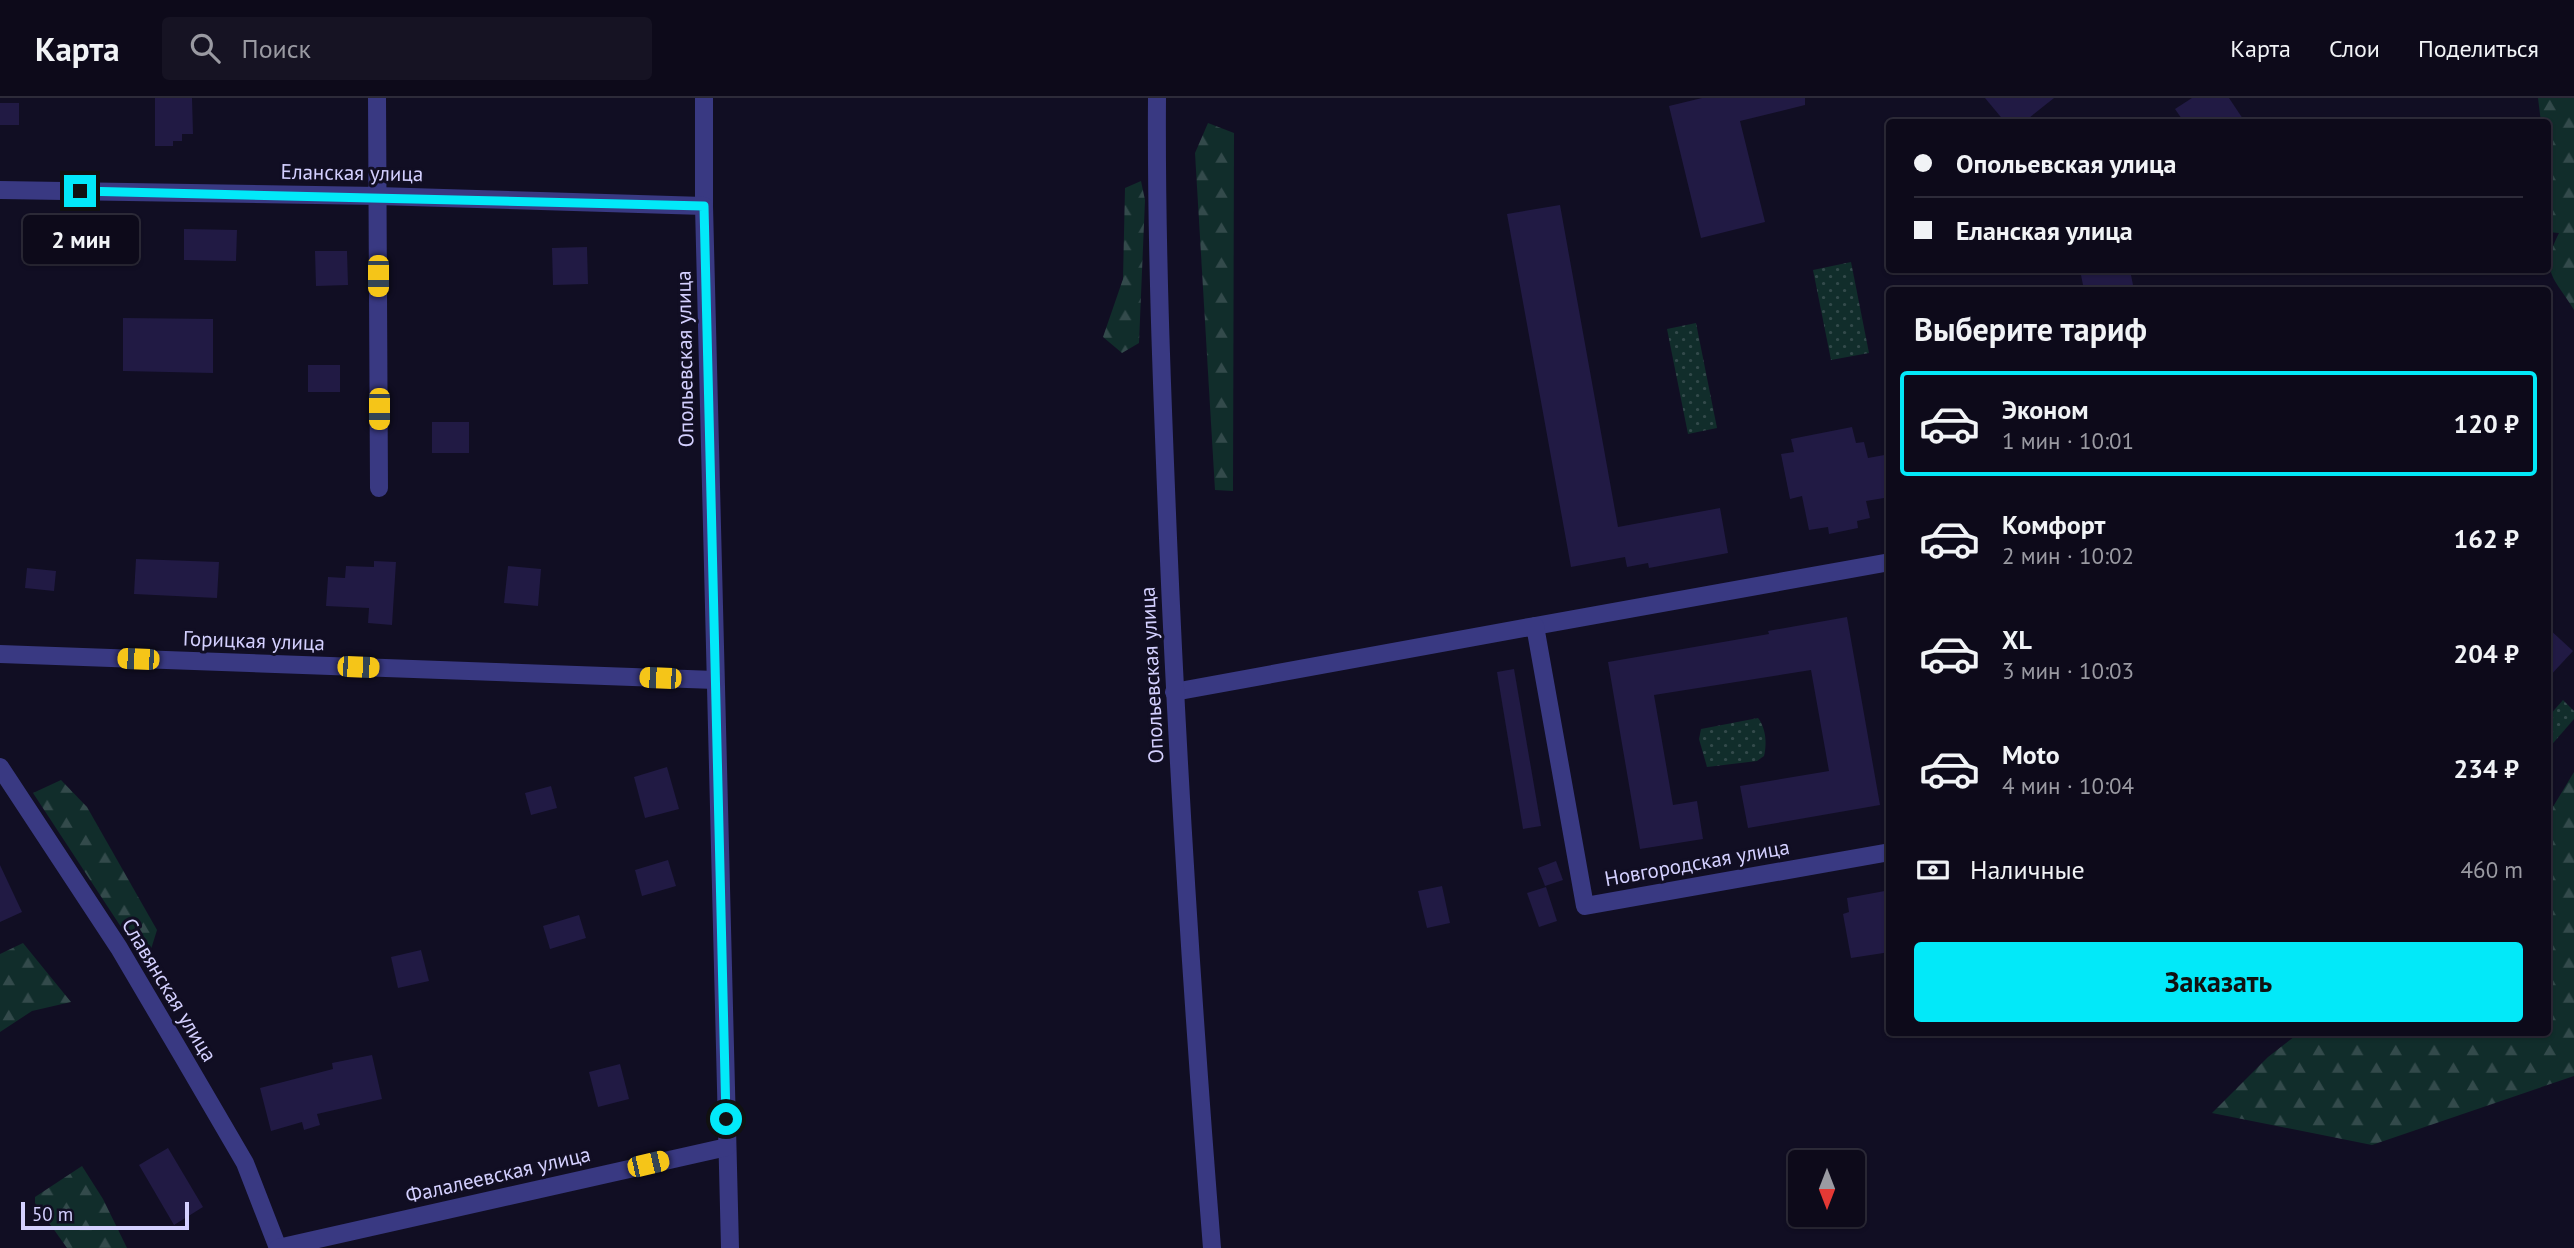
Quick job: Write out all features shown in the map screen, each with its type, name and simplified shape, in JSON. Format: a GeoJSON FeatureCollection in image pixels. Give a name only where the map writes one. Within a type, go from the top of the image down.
{"type":"FeatureCollection","features":[{"type":"Feature","properties":{"kind":"street"},"geometry":{"type":"LineString","coordinates":[[377,98],[379,488]]}},
{"type":"Feature","properties":{"kind":"street","name":"Опольевская улица"},"geometry":{"type":"LineString","coordinates":[[704,98],[704,206],[730,1248]]}},
{"type":"Feature","properties":{"kind":"street","name":"Опольевская улица"},"geometry":{"type":"LineString","coordinates":[[1157,98],[1156,255],[1174,692],[1196,1052],[1212,1248]]}},
{"type":"Feature","properties":{"kind":"street","name":"Еланская улица"},"geometry":{"type":"LineString","coordinates":[[0,190],[378,196],[704,206]]}},
{"type":"Feature","properties":{"kind":"street"},"geometry":{"type":"LineString","coordinates":[[1174,692],[1886,563]]}},
{"type":"Feature","properties":{"kind":"street","name":"Новгородская улица"},"geometry":{"type":"LineString","coordinates":[[1535,626],[1585,906],[1886,853]]}},
{"type":"Feature","properties":{"kind":"street","name":"Горицкая улица"},"geometry":{"type":"LineString","coordinates":[[0,654],[716,680]]}},
{"type":"Feature","properties":{"kind":"street","name":"Славянская улица"},"geometry":{"type":"LineString","coordinates":[[0,767],[118,948],[245,1163],[278,1248]]}},
{"type":"Feature","properties":{"kind":"street","name":"Фалалеевская улица"},"geometry":{"type":"LineString","coordinates":[[278,1248],[727,1147]]}},
{"type":"Feature","properties":{"kind":"green space"},"geometry":{"type":"Polygon","coordinates":[[[2538,98],[2574,98],[2574,310],[2551,270],[2551,253],[2559,233],[2551,232],[2551,119],[2541,119],[2538,98]]]}},
{"type":"Feature","properties":{"kind":"green space"},"geometry":{"type":"Polygon","coordinates":[[[1208,123],[1234,133],[1233,491],[1215,490],[1195,153],[1208,123]]]}},
{"type":"Feature","properties":{"kind":"green space"},"geometry":{"type":"Polygon","coordinates":[[[1141,181],[1145,200],[1139,343],[1122,353],[1103,337],[1123,279],[1125,188],[1141,181]]]}},
{"type":"Feature","properties":{"kind":"green space"},"geometry":{"type":"Polygon","coordinates":[[[1851,262],[1869,353],[1831,360],[1813,270],[1851,262]]]}},
{"type":"Feature","properties":{"kind":"green space"},"geometry":{"type":"Polygon","coordinates":[[[1696,323],[1717,428],[1688,434],[1667,329],[1696,323]]]}},
{"type":"Feature","properties":{"kind":"green space"},"geometry":{"type":"Polygon","coordinates":[[[2563,700],[2574,711],[2574,719],[2551,746],[2551,714],[2563,700]]]}},
{"type":"Feature","properties":{"kind":"green space"},"geometry":{"type":"Polygon","coordinates":[[[1758,718],[1765,736],[1764,756],[1757,761],[1707,767],[1699,739],[1701,729],[1758,718]]]}},
{"type":"Feature","properties":{"kind":"green space"},"geometry":{"type":"Polygon","coordinates":[[[2574,772],[2574,1076],[2372,1145],[2212,1113],[2268,1057],[2295,1036],[2551,1036],[2551,810],[2574,772]]]}},
{"type":"Feature","properties":{"kind":"green space"},"geometry":{"type":"Polygon","coordinates":[[[61,780],[87,807],[157,930],[146,965],[33,793],[61,780]]]}},
{"type":"Feature","properties":{"kind":"green space"},"geometry":{"type":"Polygon","coordinates":[[[23,943],[71,1002],[32,1011],[0,1032],[0,954],[23,943]]]}},
{"type":"Feature","properties":{"kind":"green space"},"geometry":{"type":"Polygon","coordinates":[[[82,1166],[103,1199],[127,1248],[67,1248],[35,1203],[35,1197],[82,1166]]]}},
{"type":"Feature","properties":{"kind":"building"},"geometry":{"type":"Polygon","coordinates":[[[155,98],[192,98],[193,134],[182,134],[182,141],[173,141],[173,146],[155,146],[155,98]]]}},
{"type":"Feature","properties":{"kind":"building"},"geometry":{"type":"Polygon","coordinates":[[[1702,98],[1805,98],[1805,105],[1740,121],[1765,222],[1701,238],[1669,106],[1702,98]]]}},
{"type":"Feature","properties":{"kind":"building"},"geometry":{"type":"Polygon","coordinates":[[[1985,98],[2054,98],[2028,119],[2002,119],[1985,98]]]}},
{"type":"Feature","properties":{"kind":"building"},"geometry":{"type":"Polygon","coordinates":[[[2192,98],[2229,98],[2243,119],[2182,119],[2175,109],[2192,98]]]}},
{"type":"Feature","properties":{"kind":"building"},"geometry":{"type":"Polygon","coordinates":[[[0,103],[19,103],[19,125],[0,125],[0,103]]]}},
{"type":"Feature","properties":{"kind":"building"},"geometry":{"type":"Polygon","coordinates":[[[1560,205],[1618,527],[1720,508],[1728,553],[1649,568],[1648,563],[1627,567],[1625,557],[1571,567],[1507,214],[1560,205]]]}},
{"type":"Feature","properties":{"kind":"building"},"geometry":{"type":"Polygon","coordinates":[[[184,229],[237,230],[236,261],[184,260],[184,229]]]}},
{"type":"Feature","properties":{"kind":"building"},"geometry":{"type":"Polygon","coordinates":[[[587,247],[588,284],[553,285],[552,248],[587,247]]]}},
{"type":"Feature","properties":{"kind":"building"},"geometry":{"type":"Polygon","coordinates":[[[315,251],[347,251],[348,285],[316,286],[315,251]]]}},
{"type":"Feature","properties":{"kind":"building"},"geometry":{"type":"Polygon","coordinates":[[[2081,273],[2131,273],[2133,287],[2083,287],[2081,273]]]}},
{"type":"Feature","properties":{"kind":"building"},"geometry":{"type":"Polygon","coordinates":[[[123,318],[213,319],[213,373],[123,371],[123,318]]]}},
{"type":"Feature","properties":{"kind":"building"},"geometry":{"type":"Polygon","coordinates":[[[308,365],[340,365],[340,392],[308,392],[308,365]]]}},
{"type":"Feature","properties":{"kind":"building"},"geometry":{"type":"Polygon","coordinates":[[[432,422],[469,422],[469,453],[432,453],[432,422]]]}},
{"type":"Feature","properties":{"kind":"building"},"geometry":{"type":"Polygon","coordinates":[[[1852,427],[1856,443],[1864,442],[1868,458],[1886,455],[1886,498],[1866,501],[1870,518],[1857,521],[1858,528],[1829,534],[1828,527],[1809,530],[1802,496],[1790,499],[1781,454],[1794,452],[1791,439],[1852,427]]]}},
{"type":"Feature","properties":{"kind":"building"},"geometry":{"type":"Polygon","coordinates":[[[136,559],[219,562],[217,598],[134,594],[136,559]]]}},
{"type":"Feature","properties":{"kind":"building"},"geometry":{"type":"Polygon","coordinates":[[[374,561],[396,562],[392,625],[368,623],[369,608],[326,606],[328,577],[345,578],[346,566],[374,567],[374,561]]]}},
{"type":"Feature","properties":{"kind":"building"},"geometry":{"type":"Polygon","coordinates":[[[508,566],[541,569],[538,606],[504,603],[508,566]]]}},
{"type":"Feature","properties":{"kind":"building"},"geometry":{"type":"Polygon","coordinates":[[[27,568],[56,571],[54,591],[25,588],[27,568]]]}},
{"type":"Feature","properties":{"kind":"building"},"geometry":{"type":"Polygon","coordinates":[[[1847,617],[1880,805],[1748,828],[1740,786],[1829,771],[1811,670],[1654,695],[1673,805],[1697,801],[1703,839],[1640,849],[1608,662],[1769,634],[1768,631],[1847,617]]]}},
{"type":"Feature","properties":{"kind":"building"},"geometry":{"type":"Polygon","coordinates":[[[2551,631],[2573,651],[2551,675],[2551,631]]]}},
{"type":"Feature","properties":{"kind":"building"},"geometry":{"type":"Polygon","coordinates":[[[1514,669],[1541,826],[1523,829],[1497,672],[1514,669]]]}},
{"type":"Feature","properties":{"kind":"building"},"geometry":{"type":"Polygon","coordinates":[[[667,767],[679,809],[645,818],[634,777],[667,767]]]}},
{"type":"Feature","properties":{"kind":"building"},"geometry":{"type":"Polygon","coordinates":[[[551,786],[557,808],[531,815],[525,793],[551,786]]]}},
{"type":"Feature","properties":{"kind":"building"},"geometry":{"type":"Polygon","coordinates":[[[668,860],[676,886],[642,896],[635,870],[668,860]]]}},
{"type":"Feature","properties":{"kind":"building"},"geometry":{"type":"Polygon","coordinates":[[[1556,861],[1563,880],[1545,886],[1538,868],[1556,861]]]}},
{"type":"Feature","properties":{"kind":"building"},"geometry":{"type":"Polygon","coordinates":[[[0,865],[22,912],[0,922],[0,865]]]}},
{"type":"Feature","properties":{"kind":"building"},"geometry":{"type":"Polygon","coordinates":[[[1442,886],[1450,923],[1427,928],[1418,891],[1442,886]]]}},
{"type":"Feature","properties":{"kind":"building"},"geometry":{"type":"Polygon","coordinates":[[[1546,887],[1557,921],[1539,927],[1527,893],[1546,887]]]}},
{"type":"Feature","properties":{"kind":"building"},"geometry":{"type":"Polygon","coordinates":[[[1886,891],[1886,953],[1851,958],[1843,914],[1849,912],[1847,898],[1886,891]]]}},
{"type":"Feature","properties":{"kind":"building"},"geometry":{"type":"Polygon","coordinates":[[[579,915],[586,938],[550,949],[543,926],[579,915]]]}},
{"type":"Feature","properties":{"kind":"building"},"geometry":{"type":"Polygon","coordinates":[[[421,950],[429,981],[398,988],[391,957],[421,950]]]}},
{"type":"Feature","properties":{"kind":"building"},"geometry":{"type":"Polygon","coordinates":[[[372,1055],[382,1099],[317,1114],[320,1125],[304,1130],[302,1122],[271,1131],[260,1088],[333,1069],[332,1063],[372,1055]]]}},
{"type":"Feature","properties":{"kind":"building"},"geometry":{"type":"Polygon","coordinates":[[[620,1064],[629,1099],[598,1107],[589,1072],[620,1064]]]}},
{"type":"Feature","properties":{"kind":"building"},"geometry":{"type":"Polygon","coordinates":[[[168,1148],[203,1207],[174,1225],[139,1165],[168,1148]]]}},
{"type":"Feature","properties":{"kind":"route"},"geometry":{"type":"LineString","coordinates":[[80,191],[378,196],[704,206],[726,1119]]}}]}
